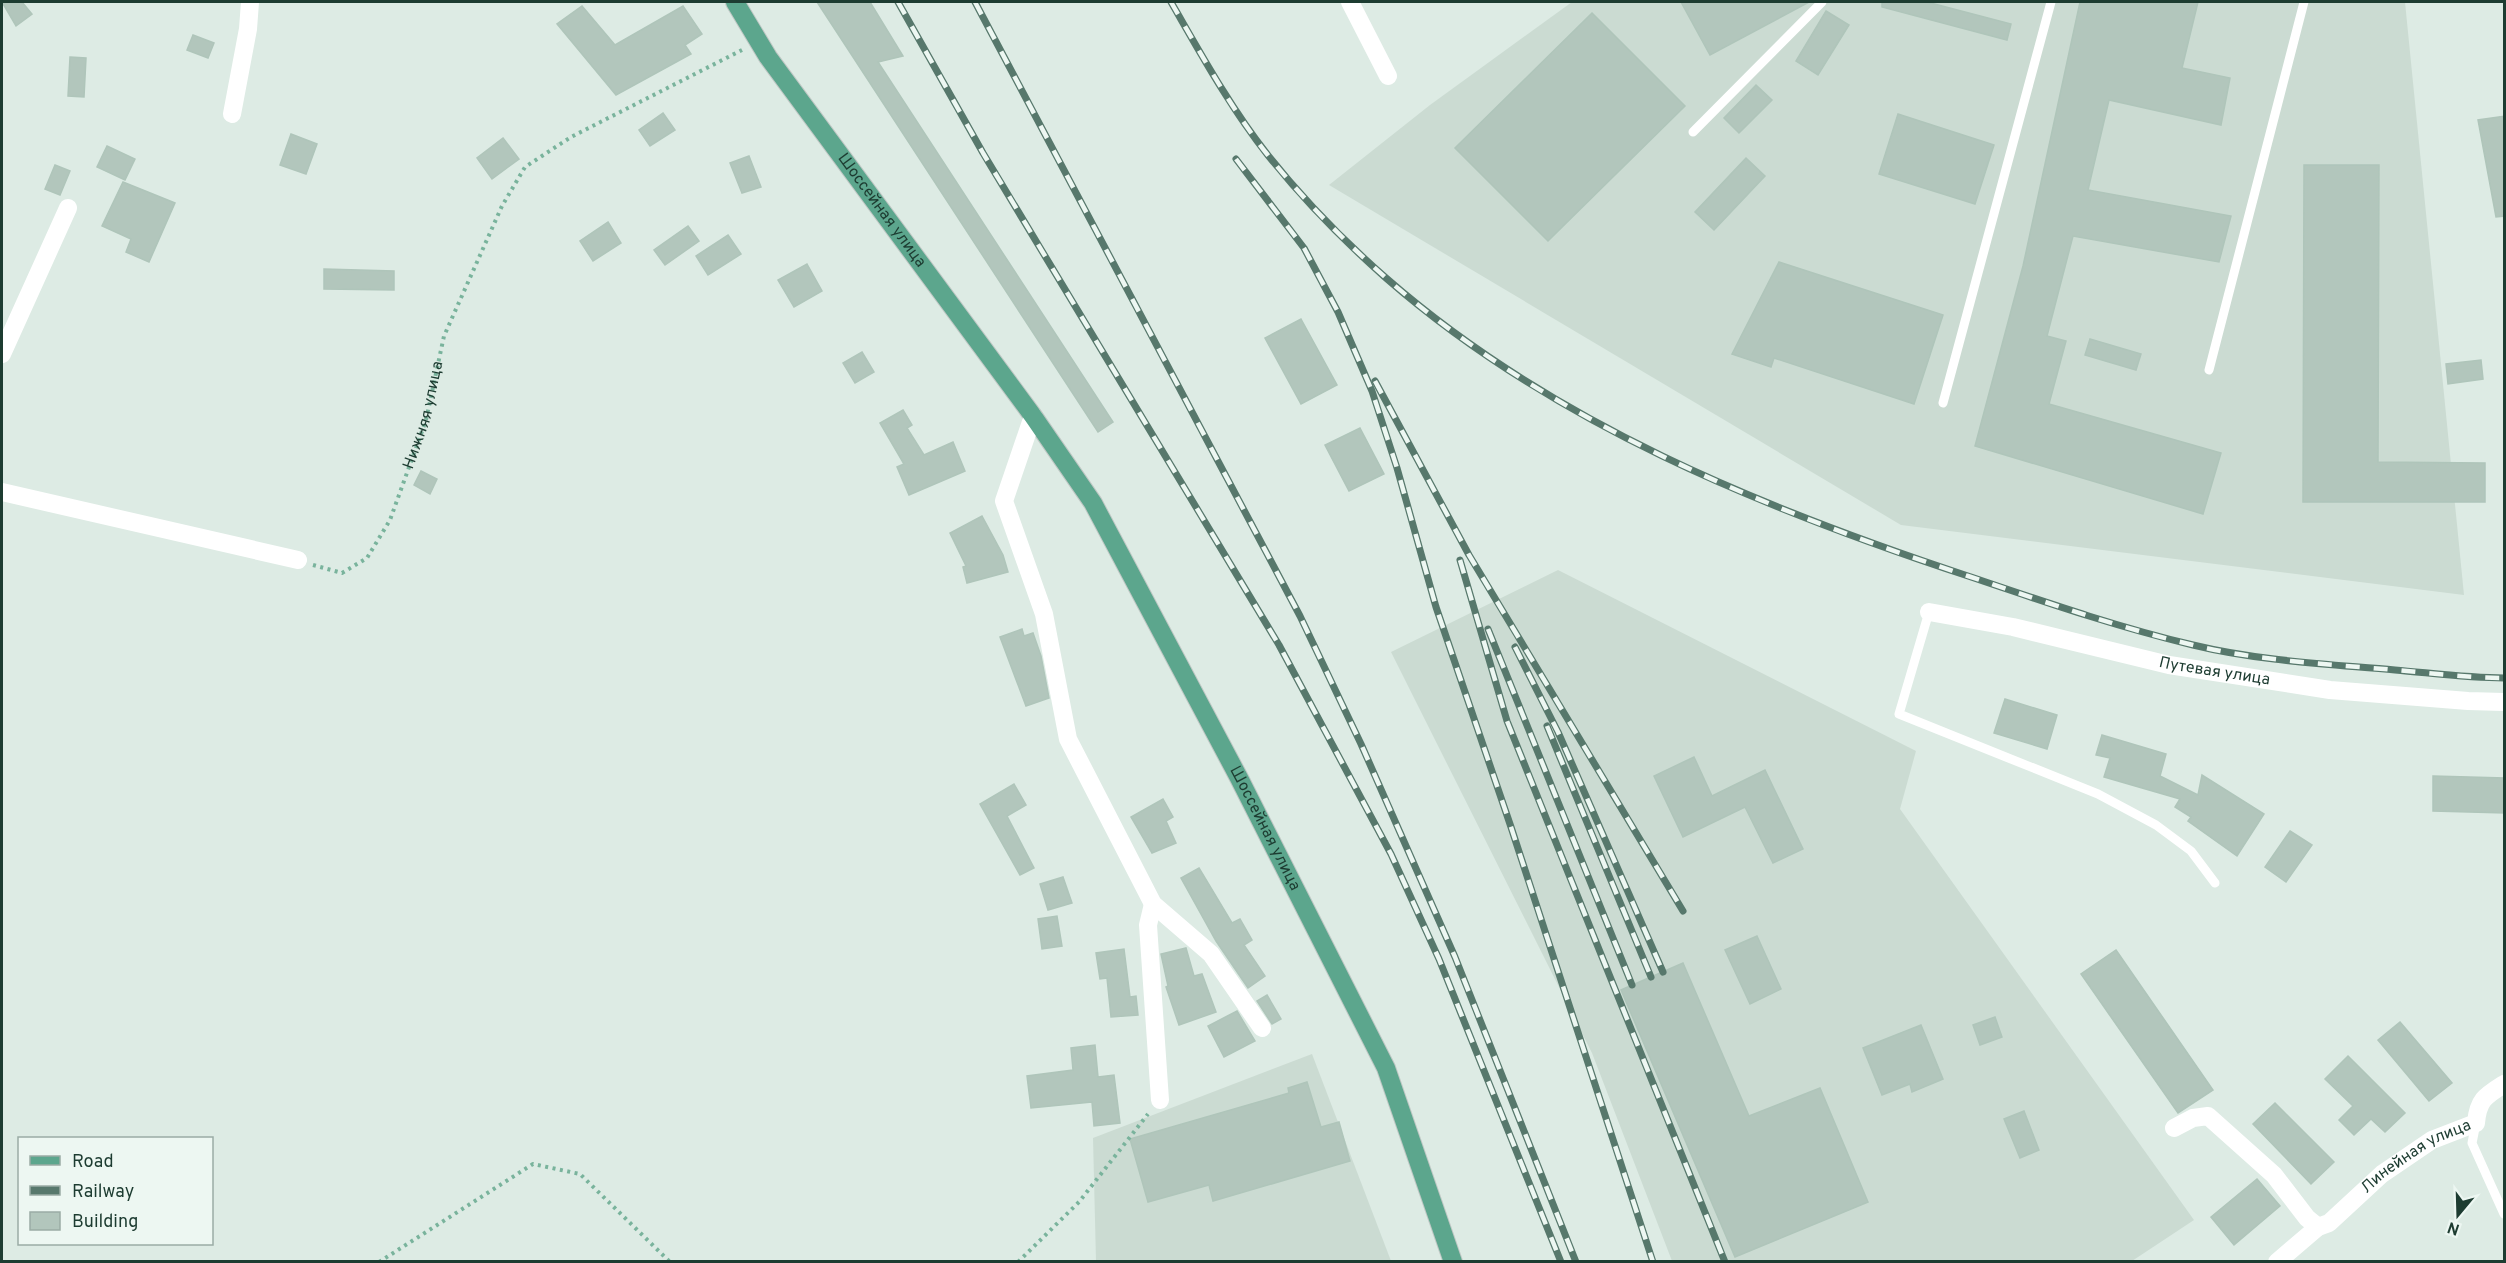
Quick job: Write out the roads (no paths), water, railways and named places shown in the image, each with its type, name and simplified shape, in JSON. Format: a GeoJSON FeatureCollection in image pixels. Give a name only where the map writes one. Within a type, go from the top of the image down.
{"type":"FeatureCollection","features":[{"type":"Feature","properties":{"kind":"main road","name":"Шоссейная улица"},"geometry":{"type":"LineString","coordinates":[[735,2],[759,41],[1033,416],[1104,524],[1239,777],[1386,1068],[1454,1262]]}},
{"type":"Feature","properties":{"kind":"street"},"geometry":{"type":"LineString","coordinates":[[232,114],[248,29],[250,2]]}},
{"type":"Feature","properties":{"kind":"street"},"geometry":{"type":"LineString","coordinates":[[1350,2],[1388,76]]}},
{"type":"Feature","properties":{"kind":"street"},"geometry":{"type":"LineString","coordinates":[[2,354],[68,208]]}},
{"type":"Feature","properties":{"kind":"street"},"geometry":{"type":"LineString","coordinates":[[1033,416],[1004,501],[1044,614],[1068,739],[1154,904],[1211,954],[1262,1028]]}},
{"type":"Feature","properties":{"kind":"street"},"geometry":{"type":"LineString","coordinates":[[2,492],[298,560]]}},
{"type":"Feature","properties":{"kind":"street","name":"Путевая улица"},"geometry":{"type":"LineString","coordinates":[[1929,612],[2013,627],[2181,667],[2330,690],[2505,702]]}},
{"type":"Feature","properties":{"kind":"street"},"geometry":{"type":"LineString","coordinates":[[1154,904],[1148,925],[1160,1100]]}},
{"type":"Feature","properties":{"kind":"street","name":"Линейная улица"},"geometry":{"type":"LineString","coordinates":[[2277,1262],[2318,1227],[2329,1223],[2382,1174],[2432,1140],[2476,1123],[2478,1106],[2489,1093],[2505,1084]]}},
{"type":"Feature","properties":{"kind":"street"},"geometry":{"type":"LineString","coordinates":[[2174,1128],[2193,1118],[2208,1116],[2274,1175],[2307,1218],[2318,1227]]}},
{"type":"Feature","properties":{"kind":"lane"},"geometry":{"type":"LineString","coordinates":[[1692,132],[1822,2]]}},
{"type":"Feature","properties":{"kind":"lane"},"geometry":{"type":"LineString","coordinates":[[1943,403],[2051,2]]}},
{"type":"Feature","properties":{"kind":"lane"},"geometry":{"type":"LineString","coordinates":[[2209,370],[2304,2]]}},
{"type":"Feature","properties":{"kind":"lane"},"geometry":{"type":"LineString","coordinates":[[1929,612],[1899,714],[2098,794],[2156,825],[2191,851],[2215,883]]}},
{"type":"Feature","properties":{"kind":"lane"},"geometry":{"type":"LineString","coordinates":[[2476,1123],[2472,1143],[2505,1215]]}},
{"type":"Feature","properties":{"kind":"railway"},"geometry":{"type":"LineString","coordinates":[[898,2],[983,153],[1279,645],[1391,854],[1439,959],[1561,1262]]}},
{"type":"Feature","properties":{"kind":"railway"},"geometry":{"type":"LineString","coordinates":[[975,2],[1300,616],[1361,744],[1455,957],[1576,1262]]}},
{"type":"Feature","properties":{"kind":"railway"},"geometry":{"type":"LineString","coordinates":[[1171,2],[1228,99],[1253,136],[1309,203],[1370,264],[1450,330],[1518,376],[1589,418],[1662,456],[1737,490],[1891,550],[2080,613],[2165,638],[2268,658],[2504,678]]}},
{"type":"Feature","properties":{"kind":"railway"},"geometry":{"type":"LineString","coordinates":[[1236,159],[1304,248],[1338,312],[1372,391],[1397,468],[1436,607],[1511,827],[1653,1262]]}},
{"type":"Feature","properties":{"kind":"railway"},"geometry":{"type":"LineString","coordinates":[[1375,381],[1469,555],[1683,911]]}},
{"type":"Feature","properties":{"kind":"railway"},"geometry":{"type":"LineString","coordinates":[[1460,560],[1507,721],[1725,1262]]}},
{"type":"Feature","properties":{"kind":"railway"},"geometry":{"type":"LineString","coordinates":[[1488,629],[1632,985]]}},
{"type":"Feature","properties":{"kind":"railway"},"geometry":{"type":"LineString","coordinates":[[1515,647],[1558,732],[1663,972]]}},
{"type":"Feature","properties":{"kind":"railway"},"geometry":{"type":"LineString","coordinates":[[1547,726],[1651,977]]}}]}
